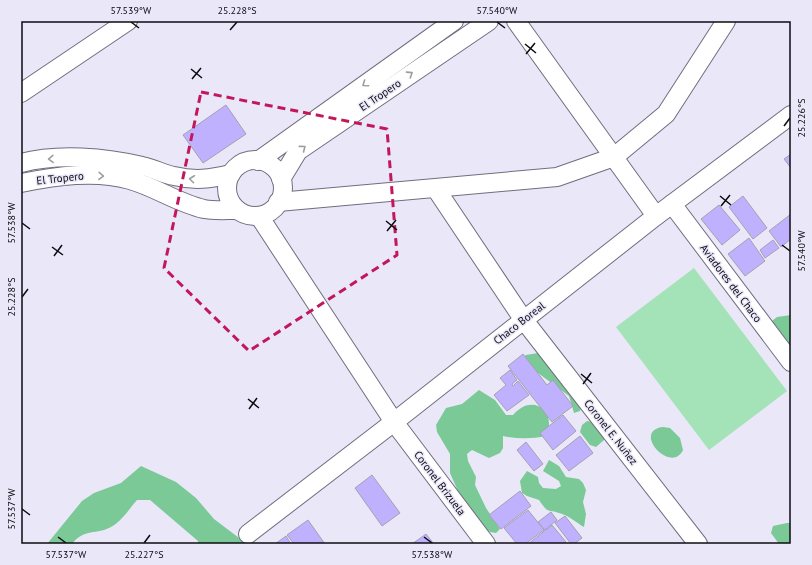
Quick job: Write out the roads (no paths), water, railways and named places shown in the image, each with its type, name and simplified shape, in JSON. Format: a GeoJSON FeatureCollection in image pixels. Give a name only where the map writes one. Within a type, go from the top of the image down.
{"type":"FeatureCollection","features":[{"type":"Feature","properties":{"kind":"street"},"geometry":{"type":"LineString","coordinates":[[21,93],[128,21]]}},
{"type":"Feature","properties":{"kind":"street","name":"El Tropero"},"geometry":{"type":"LineString","coordinates":[[258,161],[454,21]]}},
{"type":"Feature","properties":{"kind":"street","name":"El Tropero"},"geometry":{"type":"LineString","coordinates":[[281,179],[298,151],[489,21]]}},
{"type":"Feature","properties":{"kind":"street"},"geometry":{"type":"LineString","coordinates":[[516,21],[656,216]]}},
{"type":"Feature","properties":{"kind":"street"},"geometry":{"type":"LineString","coordinates":[[278,202],[557,177],[614,157],[666,114],[726,21]]}},
{"type":"Feature","properties":{"kind":"street","name":"Chaco Boreal"},"geometry":{"type":"LineString","coordinates":[[248,534],[394,422],[523,319],[656,216],[791,115]]}},
{"type":"Feature","properties":{"kind":"street","name":"El Tropero"},"geometry":{"type":"LineString","coordinates":[[21,163],[32,160],[94,157],[143,166],[179,177],[205,180],[231,174]]}},
{"type":"Feature","properties":{"kind":"street"},"geometry":{"type":"LineString","coordinates":[[258,161],[272,166],[281,179],[282,195],[274,209],[260,216],[244,214],[237,210],[232,204],[227,190],[231,174],[242,163],[258,161]]}},
{"type":"Feature","properties":{"kind":"street","name":"El Tropero"},"geometry":{"type":"LineString","coordinates":[[21,183],[47,178],[78,175],[108,176],[147,186],[204,209],[237,210]]}},
{"type":"Feature","properties":{"kind":"street","name":"Coronel E. Nuñez"},"geometry":{"type":"LineString","coordinates":[[436,189],[523,319],[698,544]]}},
{"type":"Feature","properties":{"kind":"street","name":"Aviadores del Chaco"},"geometry":{"type":"LineString","coordinates":[[672,204],[791,362]]}},
{"type":"Feature","properties":{"kind":"street","name":"Coronel Brizuela"},"geometry":{"type":"LineString","coordinates":[[260,216],[394,422],[486,544]]}}]}
